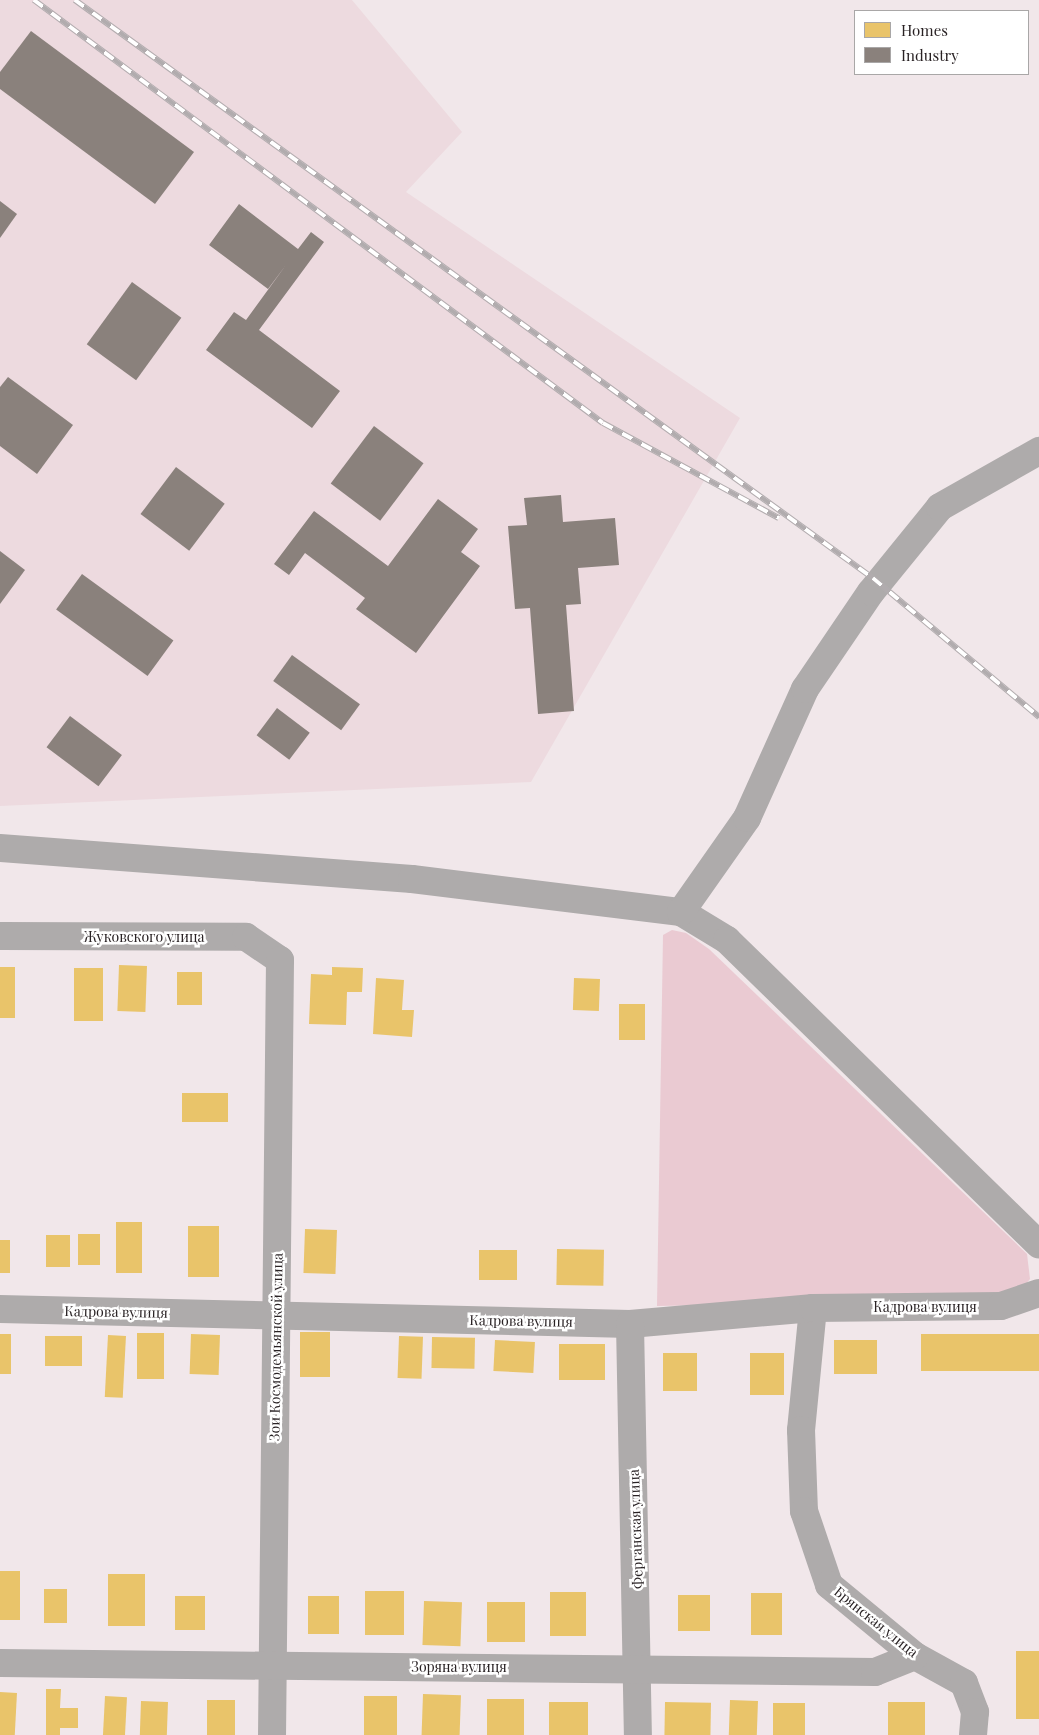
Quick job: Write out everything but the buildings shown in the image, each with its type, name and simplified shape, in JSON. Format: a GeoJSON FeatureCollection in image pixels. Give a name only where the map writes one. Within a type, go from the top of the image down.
{"type":"FeatureCollection","features":[{"type":"Feature","properties":{"kind":"street"},"geometry":{"type":"LineString","coordinates":[[681,912],[747,818],[804,689],[871,592],[940,507],[1039,451]]}},
{"type":"Feature","properties":{"kind":"street"},"geometry":{"type":"LineString","coordinates":[[0,848],[412,879],[681,912],[727,940],[1039,1244]]}},
{"type":"Feature","properties":{"kind":"street","name":"Жуковского улица"},"geometry":{"type":"LineString","coordinates":[[0,936],[246,937],[280,960]]}},
{"type":"Feature","properties":{"kind":"street","name":"Зои Космодемьянской улица"},"geometry":{"type":"LineString","coordinates":[[272,1735],[280,960]]}},
{"type":"Feature","properties":{"kind":"street","name":"Кадрова вулиця"},"geometry":{"type":"LineString","coordinates":[[0,1310],[630,1324],[813,1308],[1001,1306],[1039,1292]]}},
{"type":"Feature","properties":{"kind":"street","name":"Брянская улица"},"geometry":{"type":"LineString","coordinates":[[813,1308],[801,1430],[804,1511],[829,1584],[915,1656],[964,1683],[975,1712],[973,1735]]}},
{"type":"Feature","properties":{"kind":"street","name":"Ферганская улица"},"geometry":{"type":"LineString","coordinates":[[630,1324],[640,1669],[638,1735]]}},
{"type":"Feature","properties":{"kind":"street","name":"Зоряна вулиця"},"geometry":{"type":"LineString","coordinates":[[0,1663],[875,1672],[915,1656]]}},
{"type":"Feature","properties":{"kind":"shaded area"},"geometry":{"type":"Polygon","coordinates":[[[0,0],[352,0],[462,132],[406,192],[740,418],[531,782],[0,806],[0,0]]]}},
{"type":"Feature","properties":{"kind":"shaded area"},"geometry":{"type":"Polygon","coordinates":[[[672,930],[686,933],[709,949],[1027,1254],[1030,1279],[1021,1290],[994,1300],[657,1306],[663,935],[672,930]]]}},
{"type":"Feature","properties":{"kind":"railway"},"geometry":{"type":"LineString","coordinates":[[34,0],[603,423],[779,518]]}},
{"type":"Feature","properties":{"kind":"railway"},"geometry":{"type":"LineString","coordinates":[[75,0],[873,578],[1039,717]]}}]}
